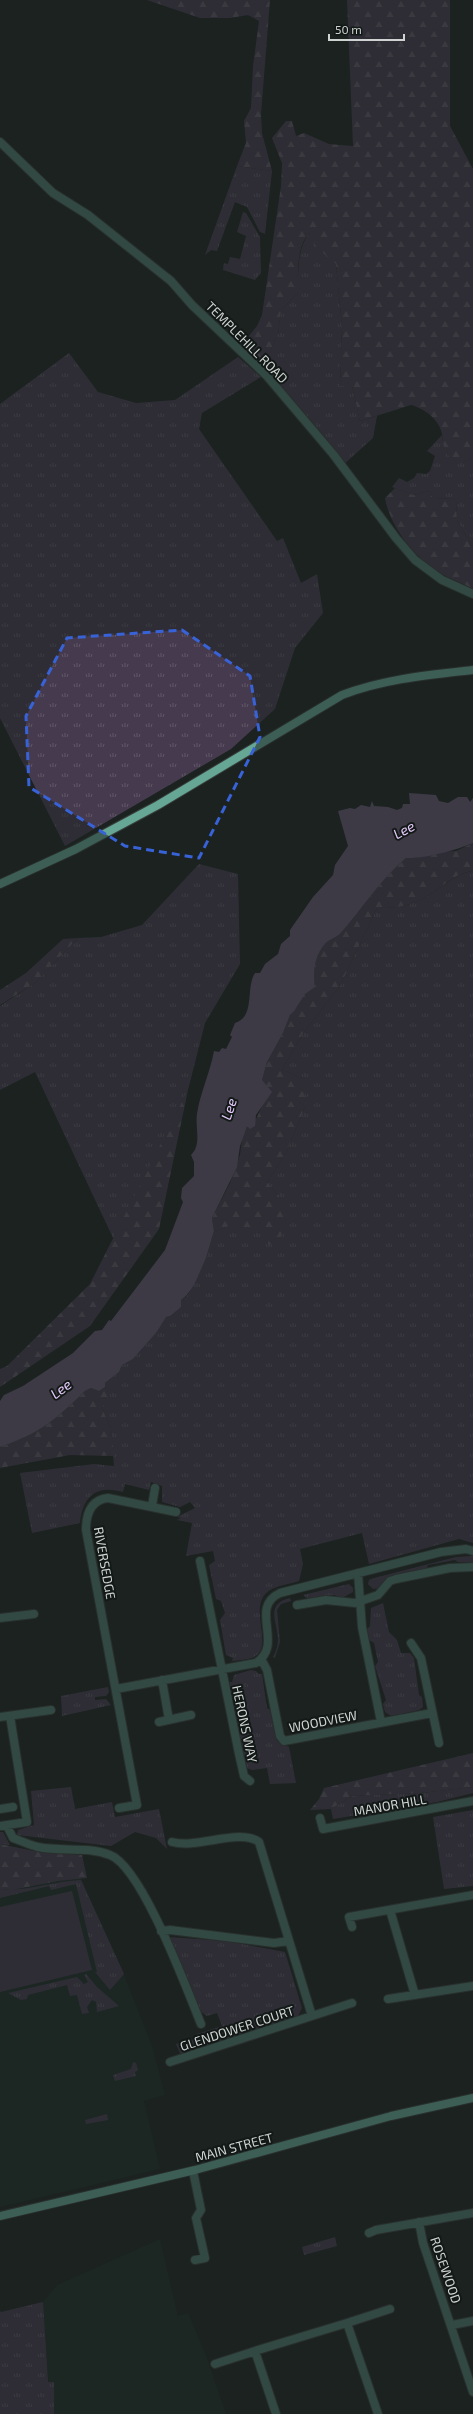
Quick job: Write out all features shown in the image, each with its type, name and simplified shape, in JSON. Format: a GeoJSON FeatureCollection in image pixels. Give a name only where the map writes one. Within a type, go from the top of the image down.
{"type":"FeatureCollection","features":[{"type":"Feature","properties":{"kind":"main road"},"geometry":{"type":"LineString","coordinates":[[0,884],[76,849],[158,806],[342,695],[367,685],[473,670]]}},
{"type":"Feature","properties":{"kind":"main road","name":"MAIN STREET"},"geometry":{"type":"LineString","coordinates":[[0,2216],[193,2170],[391,2116],[473,2098]]}},
{"type":"Feature","properties":{"kind":"street","name":"TEMPLEHILL ROAD"},"geometry":{"type":"LineString","coordinates":[[0,142],[53,193],[88,216],[171,281],[192,305],[266,375],[333,454],[394,535],[415,560],[442,580],[473,594]]}},
{"type":"Feature","properties":{"kind":"street"},"geometry":{"type":"LineString","coordinates":[[152,1506],[154,1488]]}},
{"type":"Feature","properties":{"kind":"street","name":"RIVERSEDGE"},"geometry":{"type":"LineString","coordinates":[[119,1808],[137,1805],[86,1530],[86,1520],[89,1510],[103,1498],[112,1498],[176,1512]]}},
{"type":"Feature","properties":{"kind":"street"},"geometry":{"type":"LineString","coordinates":[[116,1689],[222,1668],[256,1663],[261,1659],[268,1646],[265,1616],[267,1603],[272,1597],[358,1572],[441,1552],[466,1549],[473,1551]]}},
{"type":"Feature","properties":{"kind":"street"},"geometry":{"type":"LineString","coordinates":[[200,1560],[222,1668]]}},
{"type":"Feature","properties":{"kind":"street"},"geometry":{"type":"LineString","coordinates":[[298,1606],[326,1600],[345,1603],[362,1601],[378,1595],[390,1581],[396,1579],[450,1568],[473,1567]]}},
{"type":"Feature","properties":{"kind":"street"},"geometry":{"type":"LineString","coordinates":[[358,1572],[362,1601],[362,1628],[381,1722]]}},
{"type":"Feature","properties":{"kind":"street"},"geometry":{"type":"LineString","coordinates":[[0,1618],[34,1614]]}},
{"type":"Feature","properties":{"kind":"street"},"geometry":{"type":"LineString","coordinates":[[412,1643],[421,1658],[439,1743]]}},
{"type":"Feature","properties":{"kind":"street","name":"WOODVIEW"},"geometry":{"type":"LineString","coordinates":[[261,1659],[267,1670],[280,1736],[284,1741],[432,1713]]}},
{"type":"Feature","properties":{"kind":"street","name":"HERONS WAY"},"geometry":{"type":"LineString","coordinates":[[222,1668],[241,1764],[244,1776],[250,1781]]}},
{"type":"Feature","properties":{"kind":"street"},"geometry":{"type":"LineString","coordinates":[[162,1680],[169,1720]]}},
{"type":"Feature","properties":{"kind":"street"},"geometry":{"type":"LineString","coordinates":[[0,1717],[51,1710]]}},
{"type":"Feature","properties":{"kind":"street"},"geometry":{"type":"LineString","coordinates":[[159,1722],[191,1715]]}},
{"type":"Feature","properties":{"kind":"street"},"geometry":{"type":"LineString","coordinates":[[3,1826],[27,1822],[10,1716]]}},
{"type":"Feature","properties":{"kind":"street","name":"MANOR HILL"},"geometry":{"type":"LineString","coordinates":[[320,1818],[323,1829],[473,1801]]}},
{"type":"Feature","properties":{"kind":"street"},"geometry":{"type":"LineString","coordinates":[[0,1809],[13,1807]]}},
{"type":"Feature","properties":{"kind":"street","name":"GLENDOWER COURT"},"geometry":{"type":"LineString","coordinates":[[3,1826],[12,1838],[39,1847],[91,1850],[112,1856],[132,1874],[161,1931],[201,2024]]}},
{"type":"Feature","properties":{"kind":"street","name":"GLENDOWER COURT"},"geometry":{"type":"LineString","coordinates":[[172,1842],[188,1844],[248,1837],[259,1842],[312,2016]]}},
{"type":"Feature","properties":{"kind":"street"},"geometry":{"type":"LineString","coordinates":[[352,1927],[349,1917],[473,1895]]}},
{"type":"Feature","properties":{"kind":"street"},"geometry":{"type":"LineString","coordinates":[[390,1910],[415,1995]]}},
{"type":"Feature","properties":{"kind":"street"},"geometry":{"type":"LineString","coordinates":[[161,1931],[170,1930],[274,1943],[289,1941]]}},
{"type":"Feature","properties":{"kind":"street"},"geometry":{"type":"LineString","coordinates":[[388,1999],[473,1986]]}},
{"type":"Feature","properties":{"kind":"street","name":"GLENDOWER COURT"},"geometry":{"type":"LineString","coordinates":[[170,2062],[352,2003]]}},
{"type":"Feature","properties":{"kind":"street"},"geometry":{"type":"LineString","coordinates":[[193,2170],[201,2210],[196,2218],[204,2258],[195,2260]]}},
{"type":"Feature","properties":{"kind":"street","name":"ROSEWOOD"},"geometry":{"type":"LineString","coordinates":[[369,2234],[376,2230],[473,2213]]}},
{"type":"Feature","properties":{"kind":"street","name":"ROSEWOOD"},"geometry":{"type":"LineString","coordinates":[[419,2222],[423,2243],[452,2325],[473,2392]]}},
{"type":"Feature","properties":{"kind":"street"},"geometry":{"type":"LineString","coordinates":[[215,2364],[390,2309]]}},
{"type":"Feature","properties":{"kind":"street","name":"ROSEWOOD"},"geometry":{"type":"LineString","coordinates":[[452,2325],[473,2321]]}},
{"type":"Feature","properties":{"kind":"street"},"geometry":{"type":"LineString","coordinates":[[347,2323],[378,2414]]}},
{"type":"Feature","properties":{"kind":"street"},"geometry":{"type":"LineString","coordinates":[[255,2351],[276,2414]]}},
{"type":"Feature","properties":{"kind":"highlighted area"},"geometry":{"type":"Polygon","coordinates":[[[182,630],[250,676],[260,737],[199,858],[125,846],[29,787],[26,716],[67,638],[182,630]]]}},
{"type":"Feature","properties":{"kind":"shaded area"},"geometry":{"type":"Polygon","coordinates":[[[78,1872],[121,1967],[152,2046],[165,2095],[144,2101],[160,2169],[0,2207],[0,1876],[78,1872]]]}},
{"type":"Feature","properties":{"kind":"shaded area"},"geometry":{"type":"Polygon","coordinates":[[[160,2239],[178,2316],[188,2313],[207,2358],[226,2414],[54,2414],[54,2382],[0,2392],[0,2311],[43,2302],[57,2285],[160,2239]]]}},
{"type":"Feature","properties":{"kind":"green space"},"geometry":{"type":"Polygon","coordinates":[[[147,0],[270,0],[261,114],[262,133],[272,171],[237,166],[246,143],[244,121],[251,108],[253,66],[259,21],[248,15],[230,18],[200,18],[147,0]]]}},
{"type":"Feature","properties":{"kind":"green space"},"geometry":{"type":"Polygon","coordinates":[[[347,0],[450,0],[450,126],[473,169],[473,458],[452,467],[450,457],[443,444],[442,435],[438,424],[431,415],[421,409],[411,405],[360,421],[352,386],[340,386],[342,327],[336,264],[316,247],[309,233],[302,246],[300,254],[298,293],[281,310],[278,335],[263,367],[240,347],[257,326],[262,315],[281,186],[282,163],[272,138],[286,121],[292,121],[296,136],[304,133],[329,144],[353,146],[347,0]]]}},
{"type":"Feature","properties":{"kind":"green space"},"geometry":{"type":"Polygon","coordinates":[[[237,166],[272,171],[265,234],[260,232],[247,207],[235,202],[217,251],[211,250],[205,255],[237,166]]]}},
{"type":"Feature","properties":{"kind":"green space"},"geometry":{"type":"Polygon","coordinates":[[[243,212],[246,213],[260,237],[261,273],[255,280],[223,270],[224,263],[228,264],[230,257],[240,259],[246,236],[237,232],[243,212]]]}},
{"type":"Feature","properties":{"kind":"green space"},"geometry":{"type":"Polygon","coordinates":[[[309,233],[336,264],[342,327],[340,386],[352,386],[360,421],[377,416],[373,438],[343,465],[263,367],[278,335],[281,310],[298,293],[298,269],[300,254],[305,239],[309,233]]]}},
{"type":"Feature","properties":{"kind":"green space"},"geometry":{"type":"Polygon","coordinates":[[[69,353],[98,392],[136,403],[175,400],[238,357],[261,377],[202,413],[199,429],[277,541],[283,538],[301,583],[317,574],[323,613],[295,648],[275,709],[231,749],[65,846],[0,718],[0,404],[69,353]]]}},
{"type":"Feature","properties":{"kind":"green space"},"geometry":{"type":"Polygon","coordinates":[[[442,435],[443,443],[452,466],[473,458],[473,548],[457,520],[456,499],[433,498],[429,491],[414,495],[392,487],[399,478],[407,482],[414,478],[417,473],[426,474],[430,471],[435,456],[427,451],[442,435]]]}},
{"type":"Feature","properties":{"kind":"green space"},"geometry":{"type":"Polygon","coordinates":[[[395,488],[414,495],[429,491],[433,498],[456,499],[457,520],[473,548],[473,589],[431,567],[405,541],[392,520],[385,498],[395,488]]]}},
{"type":"Feature","properties":{"kind":"green space"},"geometry":{"type":"Polygon","coordinates":[[[473,843],[473,871],[459,875],[417,902],[395,907],[377,908],[341,984],[302,1035],[282,1070],[305,1079],[305,1107],[287,1151],[267,1182],[278,1195],[287,1222],[278,1242],[269,1245],[260,1232],[229,1226],[214,1231],[212,1218],[230,1183],[240,1155],[243,1132],[247,1126],[256,1119],[263,1104],[262,1080],[267,1062],[283,1033],[290,1015],[304,994],[315,987],[315,964],[321,948],[327,942],[340,934],[379,885],[406,858],[415,858],[437,852],[456,851],[473,843]]]}},
{"type":"Feature","properties":{"kind":"green space"},"geometry":{"type":"Polygon","coordinates":[[[199,864],[238,874],[240,964],[205,1023],[188,1090],[114,1240],[35,1072],[0,1090],[0,1006],[35,983],[78,938],[101,937],[142,925],[199,864]]]}},
{"type":"Feature","properties":{"kind":"green space"},"geometry":{"type":"Polygon","coordinates":[[[473,871],[473,1543],[459,1539],[369,1564],[362,1533],[300,1549],[303,1564],[299,1581],[272,1589],[264,1595],[260,1604],[262,1644],[260,1651],[252,1658],[232,1661],[233,1658],[226,1655],[220,1620],[225,1613],[221,1601],[216,1599],[209,1565],[215,1561],[213,1551],[186,1556],[192,1523],[177,1520],[181,1518],[177,1517],[195,1508],[190,1502],[180,1507],[162,1502],[162,1486],[151,1482],[149,1490],[125,1484],[123,1492],[106,1490],[98,1491],[93,1494],[86,1502],[80,1523],[32,1533],[20,1473],[94,1464],[114,1466],[111,1429],[102,1408],[110,1391],[105,1387],[105,1383],[119,1372],[122,1365],[133,1359],[156,1333],[166,1317],[170,1316],[181,1300],[187,1296],[206,1258],[214,1231],[229,1226],[278,1195],[267,1182],[287,1151],[305,1107],[305,1079],[282,1070],[302,1035],[341,984],[377,908],[395,907],[417,902],[459,875],[473,871]]]}},
{"type":"Feature","properties":{"kind":"green space"},"geometry":{"type":"Polygon","coordinates":[[[78,938],[35,983],[0,1005],[0,990],[26,973],[63,939],[78,938]]]}},
{"type":"Feature","properties":{"kind":"green space"},"geometry":{"type":"Polygon","coordinates":[[[188,1090],[159,1229],[90,1326],[0,1387],[0,1369],[7,1366],[90,1284],[188,1090]]]}},
{"type":"Feature","properties":{"kind":"green space"},"geometry":{"type":"Polygon","coordinates":[[[105,1387],[111,1391],[102,1408],[111,1429],[114,1456],[70,1455],[0,1468],[0,1447],[14,1442],[47,1425],[85,1391],[91,1388],[99,1391],[105,1387]]]}},
{"type":"Feature","properties":{"kind":"green space"},"geometry":{"type":"Polygon","coordinates":[[[473,1556],[473,1562],[458,1562],[455,1560],[428,1565],[426,1569],[394,1576],[380,1588],[373,1589],[368,1584],[369,1580],[374,1578],[456,1557],[473,1556]]]}},
{"type":"Feature","properties":{"kind":"green space"},"geometry":{"type":"Polygon","coordinates":[[[349,1584],[353,1588],[353,1592],[342,1598],[334,1595],[308,1599],[303,1595],[349,1584]]]}},
{"type":"Feature","properties":{"kind":"green space"},"geometry":{"type":"Polygon","coordinates":[[[290,1598],[291,1601],[281,1604],[277,1610],[280,1642],[275,1658],[273,1657],[277,1648],[278,1639],[274,1614],[275,1609],[277,1604],[290,1598]]]}},
{"type":"Feature","properties":{"kind":"green space"},"geometry":{"type":"Polygon","coordinates":[[[383,1603],[389,1632],[397,1640],[401,1653],[410,1653],[414,1658],[419,1695],[422,1697],[423,1707],[419,1710],[391,1716],[385,1712],[383,1704],[386,1700],[375,1666],[378,1662],[374,1643],[369,1640],[367,1629],[370,1626],[371,1608],[383,1603]]]}},
{"type":"Feature","properties":{"kind":"green space"},"geometry":{"type":"Polygon","coordinates":[[[251,1670],[262,1674],[267,1708],[270,1710],[277,1741],[289,1747],[296,1783],[270,1784],[267,1768],[252,1770],[247,1768],[245,1763],[229,1682],[232,1682],[234,1675],[251,1670]]]}},
{"type":"Feature","properties":{"kind":"green space"},"geometry":{"type":"Polygon","coordinates":[[[108,1687],[109,1692],[106,1696],[95,1697],[95,1700],[106,1699],[111,1705],[62,1716],[61,1696],[108,1687]]]}},
{"type":"Feature","properties":{"kind":"green space"},"geometry":{"type":"Polygon","coordinates":[[[473,1753],[473,1787],[421,1793],[352,1796],[331,1809],[310,1810],[319,1799],[324,1788],[473,1753]]]}},
{"type":"Feature","properties":{"kind":"green space"},"geometry":{"type":"Polygon","coordinates":[[[71,1787],[75,1809],[112,1802],[115,1817],[159,1809],[167,1849],[156,1838],[135,1832],[111,1846],[17,1835],[18,1830],[34,1825],[31,1791],[71,1787]]]}},
{"type":"Feature","properties":{"kind":"green space"},"geometry":{"type":"Polygon","coordinates":[[[473,1787],[473,1793],[437,1802],[333,1819],[331,1809],[352,1796],[421,1793],[473,1787]]]}},
{"type":"Feature","properties":{"kind":"green space"},"geometry":{"type":"Polygon","coordinates":[[[473,1810],[473,1886],[444,1889],[433,1817],[473,1810]]]}},
{"type":"Feature","properties":{"kind":"green space"},"geometry":{"type":"Polygon","coordinates":[[[0,1832],[3,1832],[10,1845],[0,1844],[0,1832]]]}},
{"type":"Feature","properties":{"kind":"green space"},"geometry":{"type":"Polygon","coordinates":[[[0,1844],[34,1851],[82,1855],[87,1878],[58,1881],[12,1890],[0,1889],[0,1844]]]}},
{"type":"Feature","properties":{"kind":"green space"},"geometry":{"type":"Polygon","coordinates":[[[81,1880],[124,1974],[110,1990],[95,1972],[97,1972],[76,1884],[51,1890],[49,1886],[0,1898],[0,1889],[10,1890],[30,1888],[81,1880]]]}},
{"type":"Feature","properties":{"kind":"green space"},"geometry":{"type":"Polygon","coordinates":[[[72,1891],[92,1970],[0,1992],[0,1907],[72,1891]]]}},
{"type":"Feature","properties":{"kind":"green space"},"geometry":{"type":"Polygon","coordinates":[[[168,1937],[226,1941],[285,1952],[302,2008],[298,2016],[185,2054],[180,2053],[176,2044],[198,2038],[197,2034],[222,2026],[217,2013],[207,2016],[200,2011],[168,1937]]]}},
{"type":"Feature","properties":{"kind":"green space"},"geometry":{"type":"Polygon","coordinates":[[[86,1974],[97,1987],[119,2006],[97,2012],[96,2002],[92,2000],[87,2007],[89,2013],[82,2014],[77,1995],[70,1996],[67,1985],[28,1995],[27,1999],[21,2000],[8,1993],[77,1977],[84,1984],[88,1982],[84,1975],[86,1974]]]}},
{"type":"Feature","properties":{"kind":"green space"},"geometry":{"type":"Polygon","coordinates":[[[133,2062],[136,2063],[138,2070],[135,2072],[136,2076],[115,2081],[113,2075],[131,2069],[133,2062]]]}},
{"type":"Feature","properties":{"kind":"green space"},"geometry":{"type":"Polygon","coordinates":[[[107,2114],[108,2120],[86,2124],[85,2120],[107,2114]]]}},
{"type":"Feature","properties":{"kind":"green space"},"geometry":{"type":"Polygon","coordinates":[[[335,2237],[337,2246],[304,2255],[302,2247],[335,2237]]]}},
{"type":"Feature","properties":{"kind":"green space"},"geometry":{"type":"Polygon","coordinates":[[[43,2302],[48,2382],[54,2382],[54,2414],[0,2414],[0,2311],[43,2302]]]}},
{"type":"Feature","properties":{"kind":"water","name":"Lee"},"geometry":{"type":"Polygon","coordinates":[[[409,793],[436,795],[439,801],[448,803],[458,797],[467,797],[470,802],[473,798],[473,843],[440,854],[406,858],[379,885],[340,934],[327,942],[321,949],[315,965],[315,987],[305,994],[290,1015],[283,1033],[267,1062],[262,1080],[272,1092],[256,1115],[255,1126],[250,1129],[247,1126],[240,1146],[237,1167],[212,1218],[214,1231],[206,1258],[194,1285],[181,1300],[181,1307],[170,1316],[166,1317],[156,1333],[133,1359],[122,1365],[119,1372],[105,1383],[105,1387],[99,1391],[91,1388],[85,1391],[47,1425],[14,1442],[0,1447],[0,1401],[4,1395],[23,1386],[73,1353],[95,1331],[102,1330],[109,1320],[111,1321],[165,1250],[183,1202],[181,1198],[182,1188],[194,1176],[194,1162],[191,1155],[197,1141],[197,1114],[200,1098],[214,1051],[219,1052],[222,1048],[226,1049],[232,1037],[230,1035],[235,1023],[246,1014],[252,979],[255,973],[260,973],[265,964],[278,954],[281,944],[290,936],[290,930],[313,897],[333,875],[335,865],[348,846],[338,811],[350,808],[355,809],[361,805],[370,807],[372,801],[374,806],[388,807],[397,810],[402,808],[403,804],[410,804],[409,793]]]}}]}
